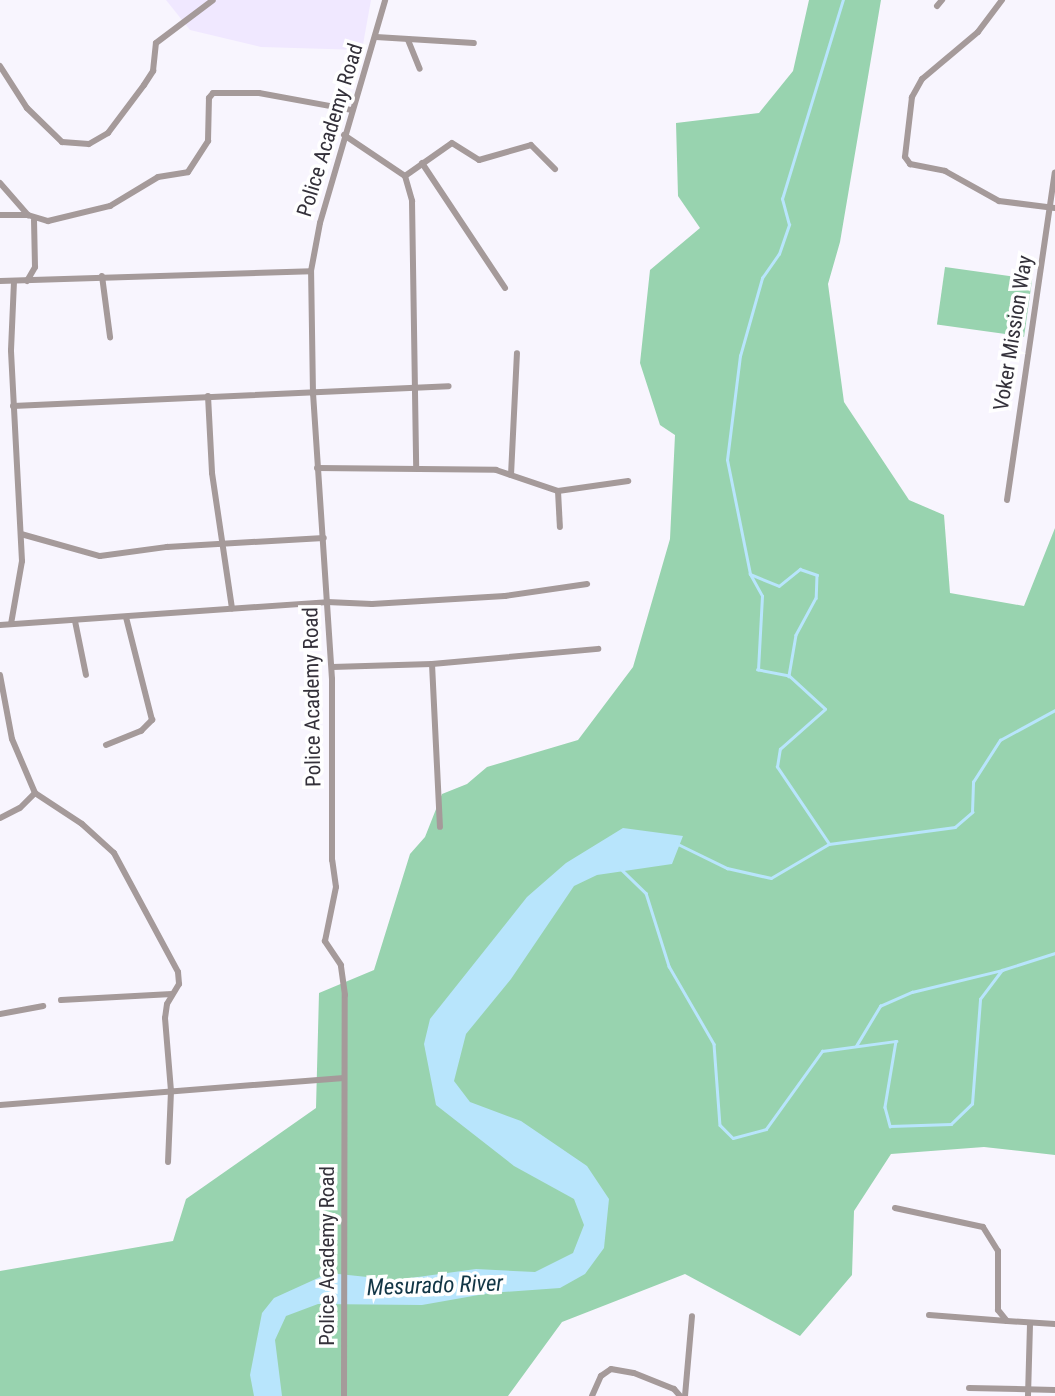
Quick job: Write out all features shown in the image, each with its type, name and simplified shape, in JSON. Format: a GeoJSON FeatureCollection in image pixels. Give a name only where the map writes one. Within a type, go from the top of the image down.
{"type":"FeatureCollection","features":[{"type":"Feature","properties":{"kind":"street"},"geometry":{"type":"LineString","coordinates":[[0,66],[27,108],[62,142],[89,144],[108,133],[144,85],[153,71],[156,43],[213,0]]}},
{"type":"Feature","properties":{"kind":"street","name":"Police Academy Road"},"geometry":{"type":"LineString","coordinates":[[344,1396],[346,1268],[343,985],[341,965],[325,941],[336,887],[332,859],[332,667],[317,468],[310,271],[344,135],[376,37],[385,0]]}},
{"type":"Feature","properties":{"kind":"street"},"geometry":{"type":"LineString","coordinates":[[995,0],[1002,2]]}},
{"type":"Feature","properties":{"kind":"street"},"geometry":{"type":"LineString","coordinates":[[1002,2],[922,79],[912,97],[905,157],[910,163],[945,171],[999,201],[1053,208]]}},
{"type":"Feature","properties":{"kind":"street"},"geometry":{"type":"LineString","coordinates":[[376,37],[474,43]]}},
{"type":"Feature","properties":{"kind":"street"},"geometry":{"type":"LineString","coordinates":[[408,40],[419,69]]}},
{"type":"Feature","properties":{"kind":"street"},"geometry":{"type":"LineString","coordinates":[[0,215],[31,217],[90,212],[158,177],[188,172],[208,141],[209,98],[213,93],[259,93],[352,110]]}},
{"type":"Feature","properties":{"kind":"street"},"geometry":{"type":"LineString","coordinates":[[344,135],[405,176],[412,201],[415,467]]}},
{"type":"Feature","properties":{"kind":"street"},"geometry":{"type":"LineString","coordinates":[[405,176],[452,143],[480,160],[531,145],[555,170]]}},
{"type":"Feature","properties":{"kind":"street"},"geometry":{"type":"LineString","coordinates":[[422,163],[505,288]]}},
{"type":"Feature","properties":{"kind":"street","name":"Voker Mission Way"},"geometry":{"type":"LineString","coordinates":[[1007,500],[1053,208],[1055,172]]}},
{"type":"Feature","properties":{"kind":"street"},"geometry":{"type":"LineString","coordinates":[[1,186],[31,217],[35,267],[27,281]]}},
{"type":"Feature","properties":{"kind":"street"},"geometry":{"type":"LineString","coordinates":[[0,281],[310,271]]}},
{"type":"Feature","properties":{"kind":"street"},"geometry":{"type":"LineString","coordinates":[[102,276],[110,337]]}},
{"type":"Feature","properties":{"kind":"street"},"geometry":{"type":"LineString","coordinates":[[12,624],[21,534],[13,406],[14,282]]}},
{"type":"Feature","properties":{"kind":"street"},"geometry":{"type":"LineString","coordinates":[[511,475],[517,353]]}},
{"type":"Feature","properties":{"kind":"street"},"geometry":{"type":"LineString","coordinates":[[13,406],[449,386]]}},
{"type":"Feature","properties":{"kind":"street"},"geometry":{"type":"LineString","coordinates":[[208,396],[212,473],[225,542],[232,609]]}},
{"type":"Feature","properties":{"kind":"street"},"geometry":{"type":"LineString","coordinates":[[317,468],[496,470],[558,491],[628,481]]}},
{"type":"Feature","properties":{"kind":"street"},"geometry":{"type":"LineString","coordinates":[[558,491],[560,527]]}},
{"type":"Feature","properties":{"kind":"street"},"geometry":{"type":"LineString","coordinates":[[21,534],[100,556],[225,542],[324,538]]}},
{"type":"Feature","properties":{"kind":"street"},"geometry":{"type":"LineString","coordinates":[[0,625],[327,602],[372,604],[505,596],[587,584]]}},
{"type":"Feature","properties":{"kind":"street"},"geometry":{"type":"LineString","coordinates":[[106,745],[141,731],[152,720],[126,617]]}},
{"type":"Feature","properties":{"kind":"street"},"geometry":{"type":"LineString","coordinates":[[75,621],[86,675]]}},
{"type":"Feature","properties":{"kind":"street"},"geometry":{"type":"LineString","coordinates":[[332,667],[432,664],[598,649]]}},
{"type":"Feature","properties":{"kind":"street"},"geometry":{"type":"LineString","coordinates":[[432,664],[440,828]]}},
{"type":"Feature","properties":{"kind":"street"},"geometry":{"type":"LineString","coordinates":[[0,675],[12,739],[35,793],[82,824],[114,853],[177,972],[179,984],[172,994],[165,1018],[171,1091],[168,1162]]}},
{"type":"Feature","properties":{"kind":"street"},"geometry":{"type":"LineString","coordinates":[[0,818],[20,808],[35,793]]}},
{"type":"Feature","properties":{"kind":"street"},"geometry":{"type":"LineString","coordinates":[[61,1000],[172,994]]}},
{"type":"Feature","properties":{"kind":"street"},"geometry":{"type":"LineString","coordinates":[[0,1014],[43,1006]]}},
{"type":"Feature","properties":{"kind":"street"},"geometry":{"type":"LineString","coordinates":[[0,1105],[344,1078]]}},
{"type":"Feature","properties":{"kind":"street"},"geometry":{"type":"LineString","coordinates":[[895,1208],[983,1227],[991,1233],[999,1259],[996,1300],[1007,1321]]}},
{"type":"Feature","properties":{"kind":"street"},"geometry":{"type":"LineString","coordinates":[[929,1315],[1030,1325],[1055,1324]]}},
{"type":"Feature","properties":{"kind":"street"},"geometry":{"type":"LineString","coordinates":[[685,1396],[692,1316]]}},
{"type":"Feature","properties":{"kind":"street"},"geometry":{"type":"LineString","coordinates":[[1028,1393],[1030,1325]]}},
{"type":"Feature","properties":{"kind":"street"},"geometry":{"type":"LineString","coordinates":[[592,1396],[601,1376],[611,1369],[634,1373],[674,1389],[680,1396]]}},
{"type":"Feature","properties":{"kind":"street"},"geometry":{"type":"LineString","coordinates":[[969,1388],[1028,1393],[1055,1390]]}},
{"type":"Feature","properties":{"kind":"shaded area"},"geometry":{"type":"Polygon","coordinates":[[[166,0],[371,0],[362,50],[261,47],[190,30],[166,0]]]}},
{"type":"Feature","properties":{"kind":"green space"},"geometry":{"type":"Polygon","coordinates":[[[809,0],[881,0],[840,242],[828,284],[844,402],[909,500],[944,515],[950,593],[1024,606],[1055,528],[1055,1155],[984,1147],[891,1154],[854,1211],[852,1275],[800,1336],[685,1274],[562,1322],[508,1396],[0,1396],[0,1271],[173,1241],[186,1199],[316,1108],[319,993],[374,970],[410,854],[425,837],[442,794],[467,784],[487,767],[578,740],[633,667],[670,539],[675,435],[660,425],[640,363],[650,270],[700,228],[678,196],[676,123],[759,113],[793,71],[809,0]]]}},
{"type":"Feature","properties":{"kind":"green space"},"geometry":{"type":"Polygon","coordinates":[[[945,267],[1032,279],[1024,337],[937,324],[945,267]]]}},
{"type":"Feature","properties":{"kind":"water","name":"Mesurado River"},"geometry":{"type":"Polygon","coordinates":[[[623,828],[683,836],[672,864],[597,875],[574,886],[511,979],[466,1034],[454,1081],[470,1102],[521,1121],[587,1166],[609,1199],[604,1248],[585,1274],[560,1288],[490,1293],[422,1305],[318,1304],[286,1316],[275,1340],[282,1396],[254,1396],[250,1375],[262,1313],[274,1298],[329,1273],[396,1280],[476,1269],[535,1272],[573,1253],[584,1225],[574,1199],[514,1166],[436,1105],[424,1044],[430,1019],[527,897],[566,863],[623,828]]]}},
{"type":"Feature","properties":{"kind":"waterway"},"geometry":{"type":"LineString","coordinates":[[829,844],[777,767],[780,749],[825,709],[789,676],[758,670],[762,596],[750,574],[727,460],[740,356],[762,278],[779,254],[789,225],[782,199],[843,0]]}},
{"type":"Feature","properties":{"kind":"waterway"},"geometry":{"type":"LineString","coordinates":[[750,574],[779,586],[800,569],[817,575],[816,598],[796,635],[789,676]]}},
{"type":"Feature","properties":{"kind":"waterway"},"geometry":{"type":"LineString","coordinates":[[678,844],[727,868],[771,878],[829,844],[955,827],[972,812],[973,782],[1000,740],[1055,710]]}},
{"type":"Feature","properties":{"kind":"waterway"},"geometry":{"type":"LineString","coordinates":[[621,869],[646,893],[669,966],[714,1044],[720,1125],[733,1138],[766,1129],[822,1051],[896,1041],[885,1107],[890,1126],[951,1124],[972,1104],[980,999],[1002,970],[1055,953]]}},
{"type":"Feature","properties":{"kind":"waterway"},"geometry":{"type":"LineString","coordinates":[[856,1046],[880,1006],[912,992],[1002,970]]}}]}
